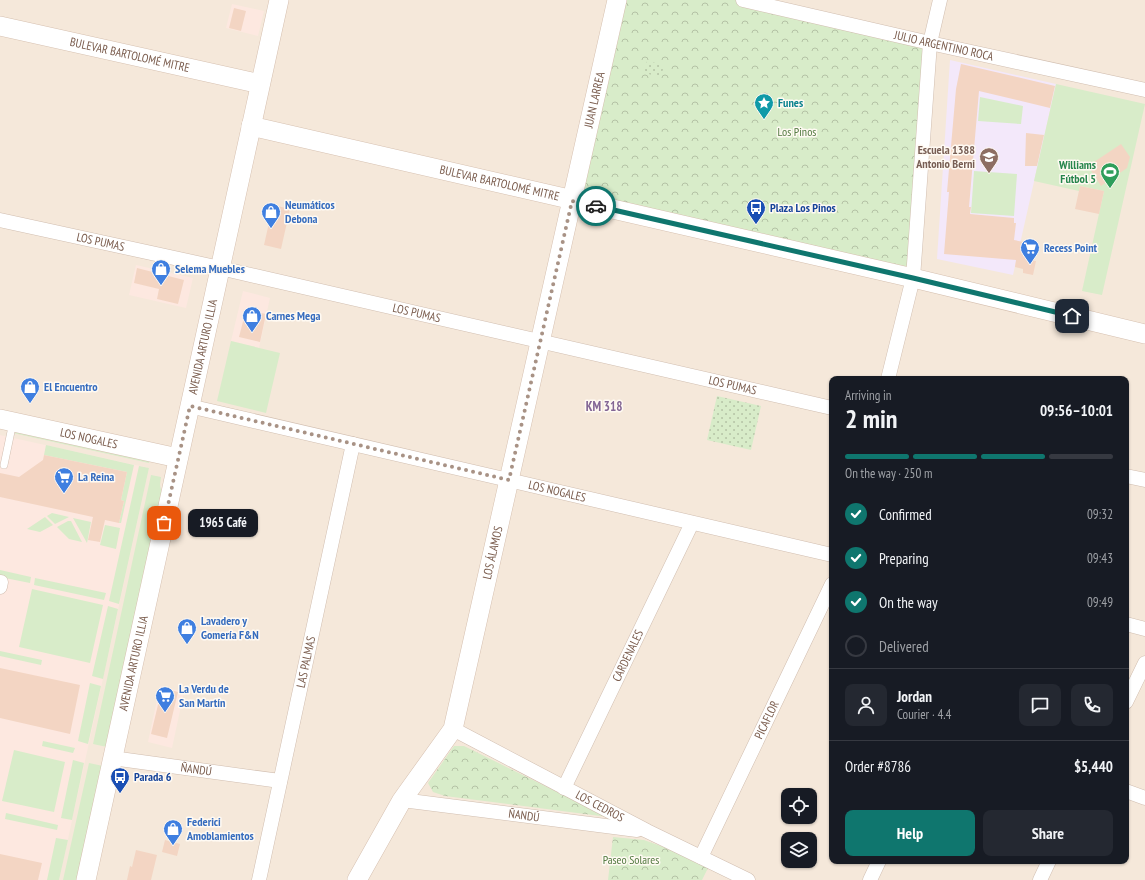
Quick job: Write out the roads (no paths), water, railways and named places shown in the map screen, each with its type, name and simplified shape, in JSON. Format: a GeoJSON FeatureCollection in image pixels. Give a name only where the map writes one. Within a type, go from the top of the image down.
{"type":"FeatureCollection","features":[{"type":"Feature","properties":{"kind":"street","name":"AVENIDA ARTURO ILLIA"},"geometry":{"type":"LineString","coordinates":[[86,880],[278,0]]}},
{"type":"Feature","properties":{"kind":"street","name":"JUAN LARREA"},"geometry":{"type":"LineString","coordinates":[[572,201],[617,0]]}},
{"type":"Feature","properties":{"kind":"street","name":"JULIO ARGENTINO ROCA"},"geometry":{"type":"LineString","coordinates":[[743,0],[1145,90]]}},
{"type":"Feature","properties":{"kind":"street"},"geometry":{"type":"LineString","coordinates":[[889,376],[913,278],[930,43],[940,0]]}},
{"type":"Feature","properties":{"kind":"street","name":"BULEVAR BARTOLOMÉ MITRE"},"geometry":{"type":"LineString","coordinates":[[0,26],[260,84]]}},
{"type":"Feature","properties":{"kind":"street","name":"BULEVAR BARTOLOMÉ MITRE"},"geometry":{"type":"LineString","coordinates":[[251,126],[572,201],[913,278],[1145,334]]}},
{"type":"Feature","properties":{"kind":"street","name":"LOS ÁLAMOS"},"geometry":{"type":"LineString","coordinates":[[356,880],[402,800],[453,729],[572,201]]}},
{"type":"Feature","properties":{"kind":"street","name":"LOS PUMAS"},"geometry":{"type":"LineString","coordinates":[[0,220],[220,268],[829,407]]}},
{"type":"Feature","properties":{"kind":"street","name":"LOS NOGALES"},"geometry":{"type":"LineString","coordinates":[[190,406],[829,554]]}},
{"type":"Feature","properties":{"kind":"street","name":"LOS NOGALES"},"geometry":{"type":"LineString","coordinates":[[6,421],[178,458]]}},
{"type":"Feature","properties":{"kind":"street","name":"LAS PALMAS"},"geometry":{"type":"LineString","coordinates":[[258,880],[353,444]]}},
{"type":"Feature","properties":{"kind":"street"},"geometry":{"type":"LineString","coordinates":[[1129,477],[1145,480]]}},
{"type":"Feature","properties":{"kind":"street","name":"CARDENALES"},"geometry":{"type":"LineString","coordinates":[[564,788],[692,523]]}},
{"type":"Feature","properties":{"kind":"street"},"geometry":{"type":"LineString","coordinates":[[0,582],[0,586]]}},
{"type":"Feature","properties":{"kind":"street","name":"PICAFLOR"},"geometry":{"type":"LineString","coordinates":[[701,857],[829,590]]}},
{"type":"Feature","properties":{"kind":"street"},"geometry":{"type":"LineString","coordinates":[[1129,625],[1145,629]]}},
{"type":"Feature","properties":{"kind":"street"},"geometry":{"type":"LineString","coordinates":[[1129,696],[1145,663]]}},
{"type":"Feature","properties":{"kind":"street","name":"LOS CEDROS"},"geometry":{"type":"LineString","coordinates":[[453,729],[647,831],[748,880]]}},
{"type":"Feature","properties":{"kind":"street","name":"ÑANDÚ"},"geometry":{"type":"LineString","coordinates":[[112,758],[280,781]]}},
{"type":"Feature","properties":{"kind":"street"},"geometry":{"type":"LineString","coordinates":[[1129,792],[1145,798]]}},
{"type":"Feature","properties":{"kind":"street","name":"ÑANDÚ"},"geometry":{"type":"LineString","coordinates":[[402,800],[647,831]]}},
{"type":"Feature","properties":{"kind":"street"},"geometry":{"type":"LineString","coordinates":[[870,880],[878,864]]}},
{"type":"Feature","properties":{"kind":"street"},"geometry":{"type":"LineString","coordinates":[[1040,880],[1048,864]]}},
{"type":"Feature","properties":{"kind":"lane"},"geometry":{"type":"LineString","coordinates":[[4,465],[6,421]]}},
{"type":"Feature","properties":{"kind":"place","name":"Funes"},"geometry":{"type":"Point","coordinates":[764,120]}},
{"type":"Feature","properties":{"kind":"place","name":"Escuela 1388 Antonio Berni"},"geometry":{"type":"Point","coordinates":[989,174]}},
{"type":"Feature","properties":{"kind":"place","name":"Williams Fútbol 5"},"geometry":{"type":"Point","coordinates":[1110,189]}},
{"type":"Feature","properties":{"kind":"place","name":"Plaza Los Pinos"},"geometry":{"type":"Point","coordinates":[756,225]}},
{"type":"Feature","properties":{"kind":"place","name":"Neumáticos Debona"},"geometry":{"type":"Point","coordinates":[271,229]}},
{"type":"Feature","properties":{"kind":"place","name":"Recess Point"},"geometry":{"type":"Point","coordinates":[1030,265]}},
{"type":"Feature","properties":{"kind":"place","name":"Selema Muebles"},"geometry":{"type":"Point","coordinates":[161,286]}},
{"type":"Feature","properties":{"kind":"place","name":"Carnes Mega"},"geometry":{"type":"Point","coordinates":[252,333]}},
{"type":"Feature","properties":{"kind":"place","name":"El Encuentro"},"geometry":{"type":"Point","coordinates":[30,404]}},
{"type":"Feature","properties":{"kind":"place","name":"La Reina"},"geometry":{"type":"Point","coordinates":[64,494]}},
{"type":"Feature","properties":{"kind":"place","name":"1965 Café"},"geometry":{"type":"Point","coordinates":[164,523]}},
{"type":"Feature","properties":{"kind":"place","name":"Lavadero y Gomería F&N"},"geometry":{"type":"Point","coordinates":[187,645]}},
{"type":"Feature","properties":{"kind":"place","name":"La Verdu de San Martín"},"geometry":{"type":"Point","coordinates":[165,713]}},
{"type":"Feature","properties":{"kind":"place","name":"Parada 6"},"geometry":{"type":"Point","coordinates":[120,794]}},
{"type":"Feature","properties":{"kind":"place","name":"Federici Amoblamientos"},"geometry":{"type":"Point","coordinates":[173,846]}},
{"type":"Feature","properties":{"kind":"district","name":"KM 318"},"geometry":{"type":"Point","coordinates":[604,406]}},
{"type":"Feature","properties":{"kind":"park label","name":"Los Pinos"},"geometry":{"type":"Point","coordinates":[797,132]}},
{"type":"Feature","properties":{"kind":"park label","name":"Paseo Solares"},"geometry":{"type":"Point","coordinates":[631,860]}}]}
